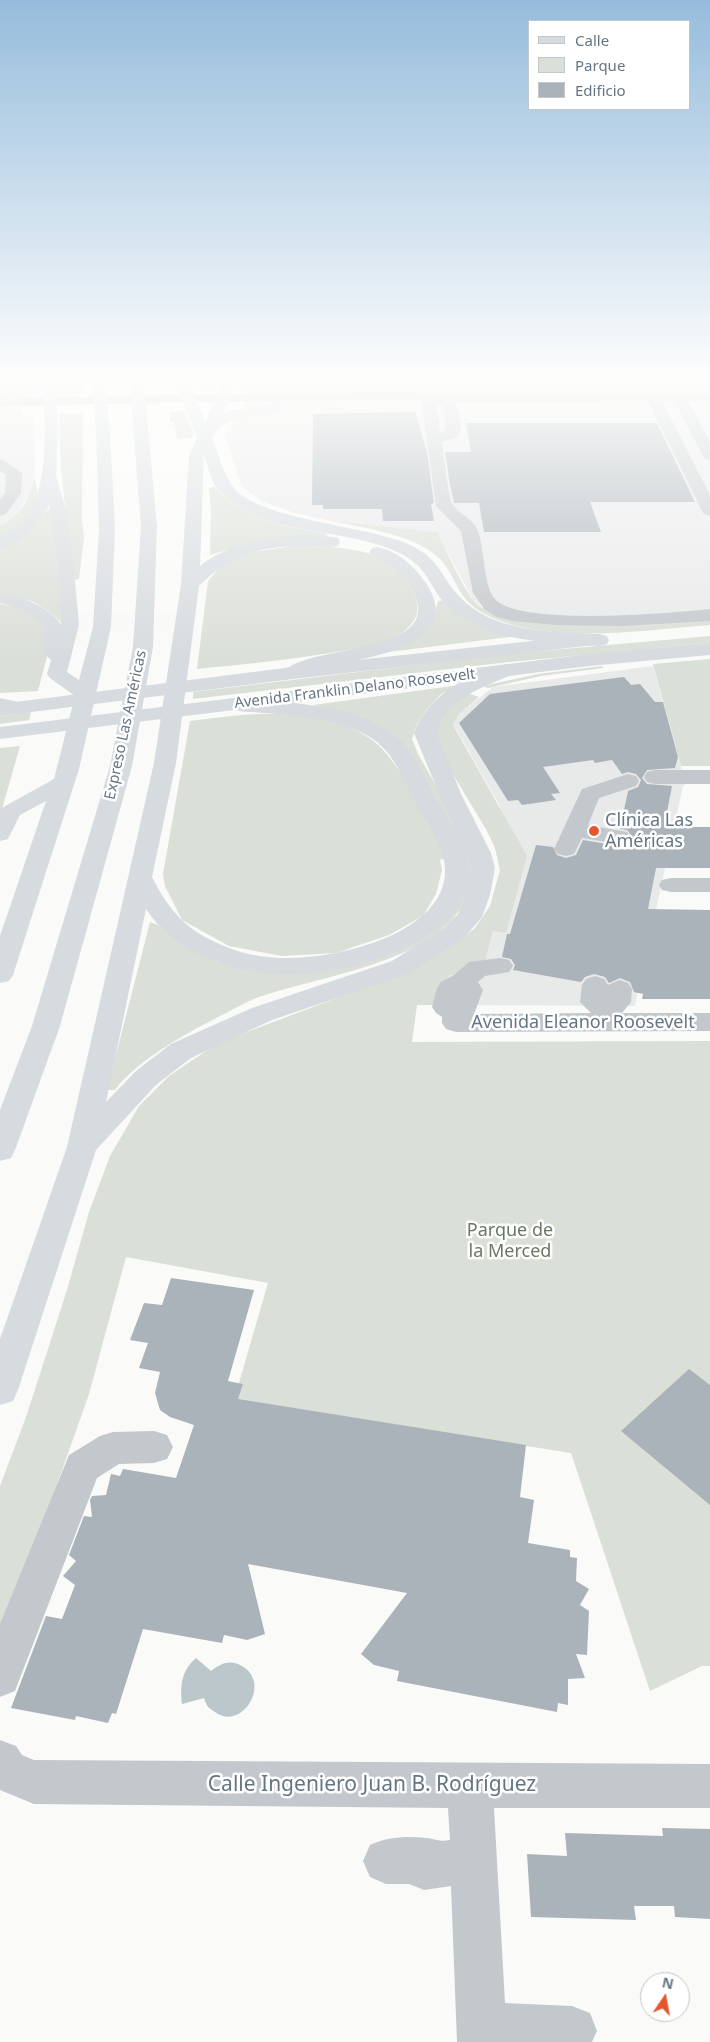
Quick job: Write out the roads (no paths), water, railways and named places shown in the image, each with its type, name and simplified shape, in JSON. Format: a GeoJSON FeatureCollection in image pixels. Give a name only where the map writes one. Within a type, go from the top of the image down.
{"type":"FeatureCollection","features":[{"type":"Feature","properties":{"kind":"main road"},"geometry":{"type":"LineString","coordinates":[[0,544],[26,527],[36,517],[43,504],[48,469]]}},
{"type":"Feature","properties":{"kind":"main road"},"geometry":{"type":"LineString","coordinates":[[0,975],[66,775],[102,627],[107,529],[105,469]]}},
{"type":"Feature","properties":{"kind":"main road","name":"Expreso Las Américas"},"geometry":{"type":"LineString","coordinates":[[0,1150],[46,1026],[121,766],[143,647],[149,526],[145,469]]}},
{"type":"Feature","properties":{"kind":"main road"},"geometry":{"type":"LineString","coordinates":[[0,1390],[82,1146],[165,763],[183,647],[190,584],[196,501],[196,469]]}},
{"type":"Feature","properties":{"kind":"main road"},"geometry":{"type":"LineString","coordinates":[[217,469],[224,487],[240,501],[264,513],[295,522],[391,543],[414,552],[428,563],[457,606],[486,622],[527,634],[600,640]]}},
{"type":"Feature","properties":{"kind":"main road"},"geometry":{"type":"LineString","coordinates":[[48,476],[58,510],[66,567],[70,624],[59,654],[57,674],[86,694]]}},
{"type":"Feature","properties":{"kind":"main road"},"geometry":{"type":"LineString","coordinates":[[190,584],[211,564],[229,554],[251,547],[293,541],[332,542],[358,546],[388,556],[405,568],[417,583],[428,607],[425,621],[417,631],[370,653],[317,663],[293,673]]}},
{"type":"Feature","properties":{"kind":"main road"},"geometry":{"type":"LineString","coordinates":[[0,598],[22,604],[46,618],[53,626],[59,654]]}},
{"type":"Feature","properties":{"kind":"main road","name":"Avenida Franklin Delano Roosevelt"},"geometry":{"type":"LineString","coordinates":[[0,710],[293,673],[710,630]]}},
{"type":"Feature","properties":{"kind":"main road","name":"Avenida Franklin Delano Roosevelt"},"geometry":{"type":"LineString","coordinates":[[0,733],[589,660],[710,649]]}},
{"type":"Feature","properties":{"kind":"main road"},"geometry":{"type":"LineString","coordinates":[[82,1146],[146,1078],[181,1051],[262,1014],[400,967],[453,934],[468,917],[478,895],[483,868],[479,853],[429,746],[425,733],[427,723],[433,712],[453,694],[507,670]]}},
{"type":"Feature","properties":{"kind":"main road"},"geometry":{"type":"LineString","coordinates":[[0,704],[20,708]]}},
{"type":"Feature","properties":{"kind":"main road"},"geometry":{"type":"LineString","coordinates":[[140,877],[166,921],[187,938],[229,957],[280,966],[327,963],[361,956],[380,949],[418,930],[433,919],[450,898],[457,878],[455,857],[402,757],[390,742],[371,730],[340,718],[291,709],[232,704]]}},
{"type":"Feature","properties":{"kind":"main road"},"geometry":{"type":"LineString","coordinates":[[0,834],[10,811],[66,775]]}},
{"type":"Feature","properties":{"kind":"street"},"geometry":{"type":"LineString","coordinates":[[0,512],[12,493],[14,473],[8,469]]}},
{"type":"Feature","properties":{"kind":"street"},"geometry":{"type":"LineString","coordinates":[[438,469],[444,506],[469,529],[482,593],[495,609],[514,616],[571,622],[710,615]]}},
{"type":"Feature","properties":{"kind":"street"},"geometry":{"type":"LineString","coordinates":[[689,469],[710,510]]}},
{"type":"Feature","properties":{"kind":"street"},"geometry":{"type":"LineString","coordinates":[[655,777],[710,777]]}},
{"type":"Feature","properties":{"kind":"street"},"geometry":{"type":"LineString","coordinates":[[619,837],[570,839],[590,794],[628,781]]}},
{"type":"Feature","properties":{"kind":"street"},"geometry":{"type":"LineString","coordinates":[[671,885],[710,885]]}},
{"type":"Feature","properties":{"kind":"street","name":"Avenida Eleanor Roosevelt"},"geometry":{"type":"LineString","coordinates":[[500,966],[478,968],[463,981],[450,988],[446,1007],[456,1018],[608,1002],[710,1022]]}},
{"type":"Feature","properties":{"kind":"street"},"geometry":{"type":"LineString","coordinates":[[0,1676],[82,1467],[113,1448],[154,1447]]}},
{"type":"Feature","properties":{"kind":"street","name":"Calle Ingeniero Juan B. Rodríguez"},"geometry":{"type":"LineString","coordinates":[[17,1772],[470,1786],[710,1786]]}},
{"type":"Feature","properties":{"kind":"street"},"geometry":{"type":"LineString","coordinates":[[470,1786],[481,2034],[572,2030]]}},
{"type":"Feature","properties":{"kind":"street"},"geometry":{"type":"LineString","coordinates":[[386,1861],[428,1861],[424,1867],[474,1860]]}},
{"type":"Feature","properties":{"kind":"place","name":"Clínica Las Américas"},"geometry":{"type":"Point","coordinates":[594,831]}},
{"type":"Feature","properties":{"kind":"park label","name":"Parque de la Merced"},"geometry":{"type":"Point","coordinates":[510,1241]}}]}
